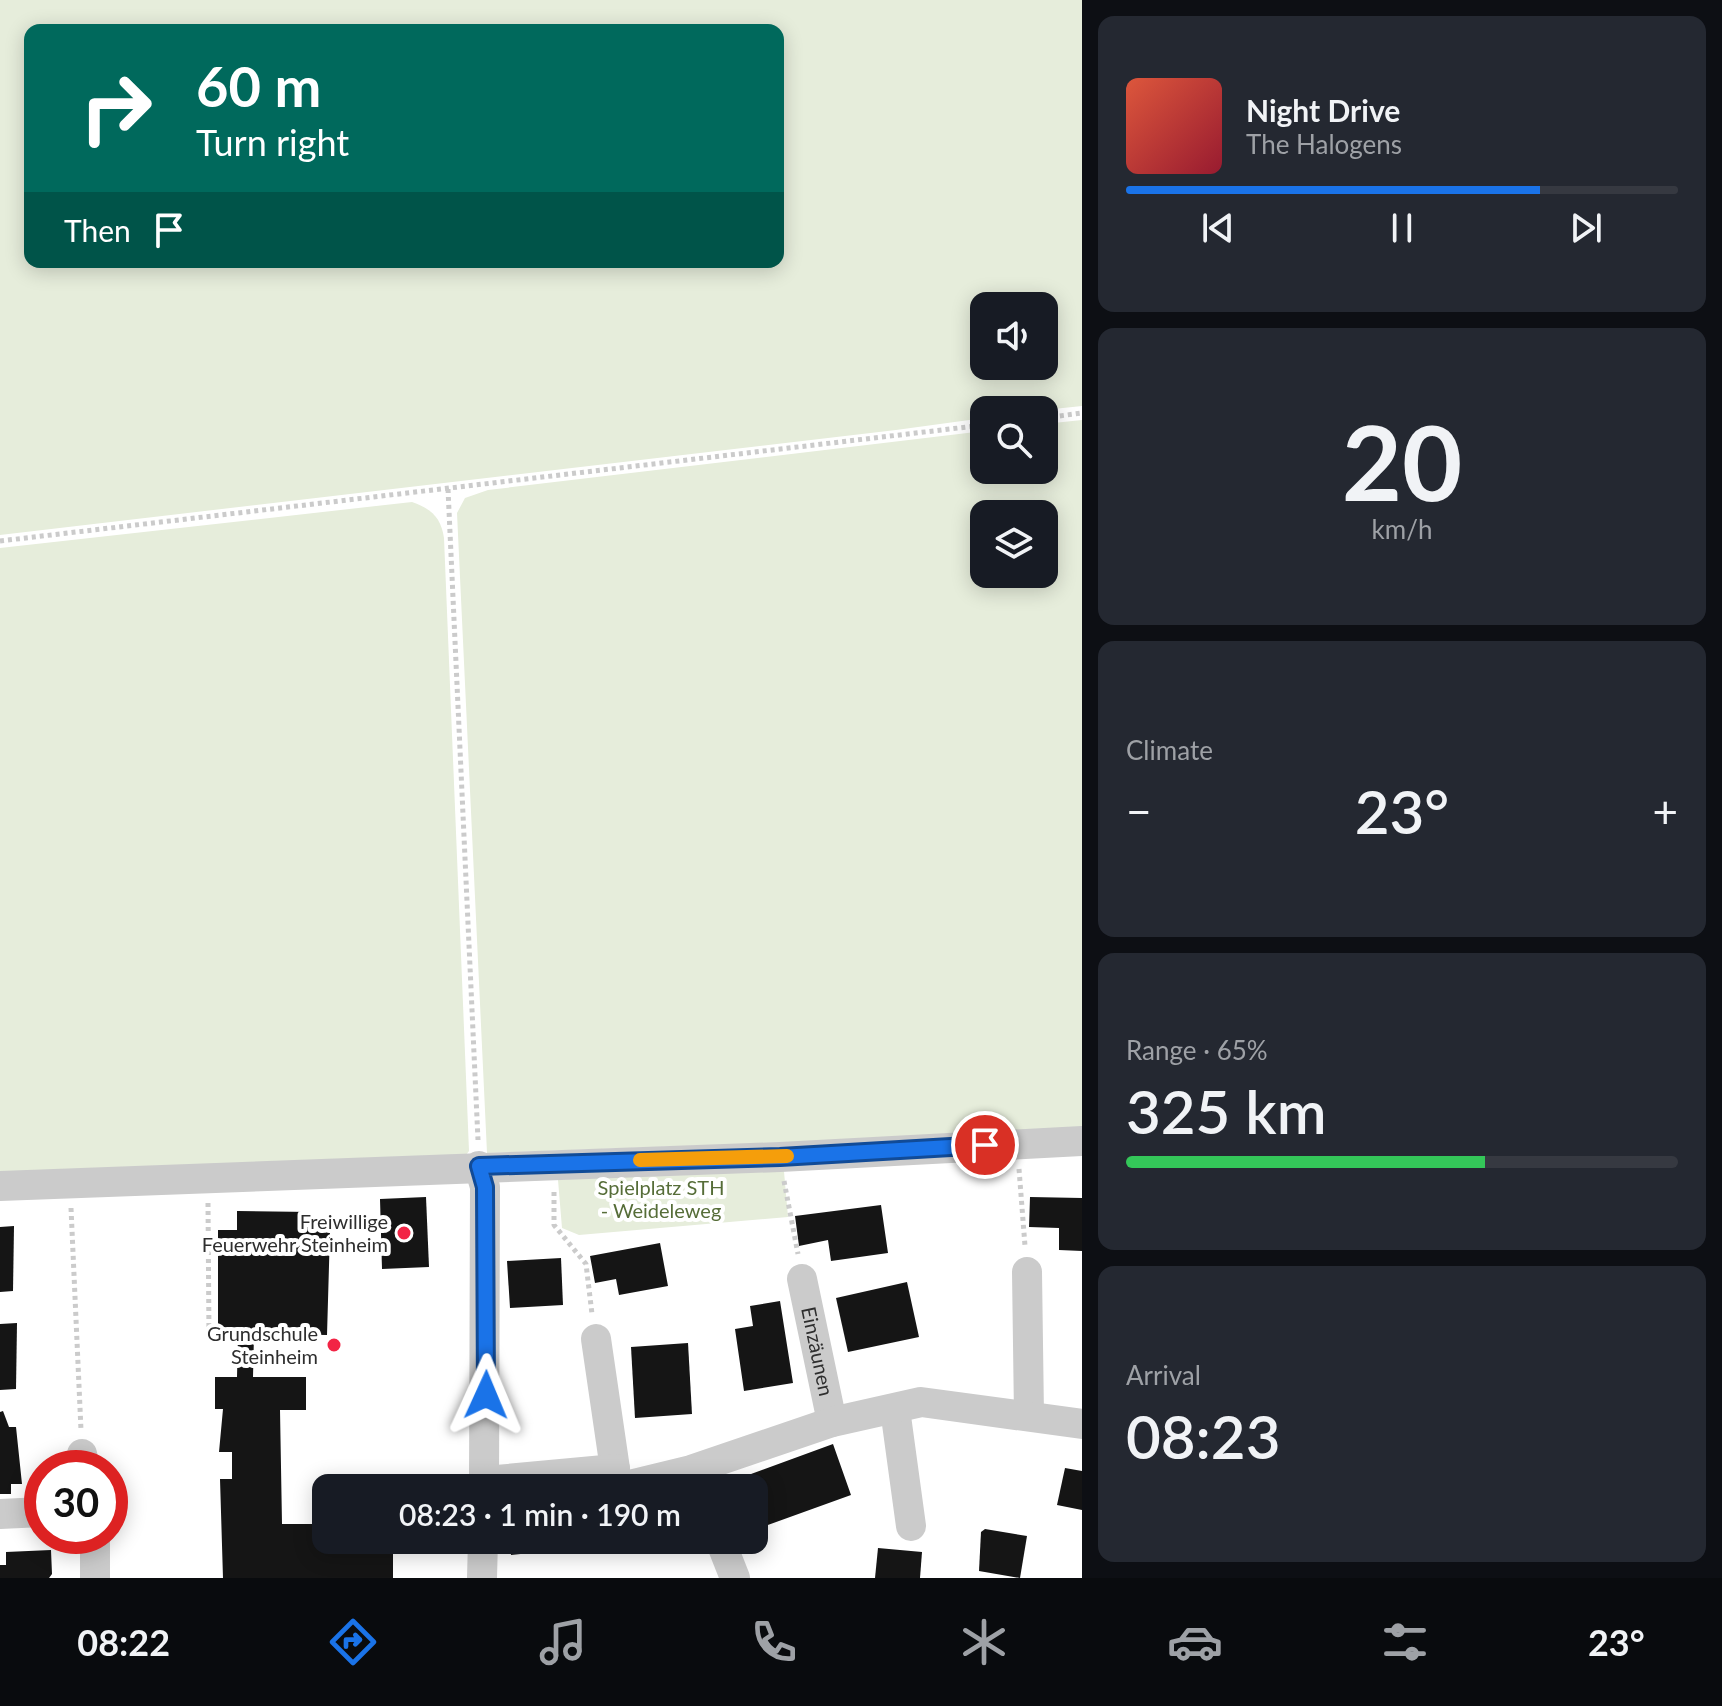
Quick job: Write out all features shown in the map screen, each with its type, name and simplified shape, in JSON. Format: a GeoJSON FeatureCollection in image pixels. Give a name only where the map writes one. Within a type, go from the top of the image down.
{"type":"FeatureCollection","features":[{"type":"Feature","properties":{"kind":"street"},"geometry":{"type":"LineString","coordinates":[[0,1186],[553,1163],[780,1157],[1082,1141]]}},
{"type":"Feature","properties":{"kind":"street"},"geometry":{"type":"LineString","coordinates":[[479,1166],[485,1187],[484,1474]]}},
{"type":"Feature","properties":{"kind":"street"},"geometry":{"type":"LineString","coordinates":[[1027,1272],[1029,1416]]}},
{"type":"Feature","properties":{"kind":"street","name":"Einzäunen"},"geometry":{"type":"LineString","coordinates":[[802,1279],[832,1422]]}},
{"type":"Feature","properties":{"kind":"street"},"geometry":{"type":"LineString","coordinates":[[571,1474],[615,1469],[596,1339]]}},
{"type":"Feature","properties":{"kind":"street","name":"Einzäunen"},"geometry":{"type":"LineString","coordinates":[[706,1474],[832,1422],[921,1402],[1082,1424]]}},
{"type":"Feature","properties":{"kind":"street"},"geometry":{"type":"LineString","coordinates":[[895,1409],[911,1526]]}},
{"type":"Feature","properties":{"kind":"street","name":"Einzäunen"},"geometry":{"type":"LineString","coordinates":[[615,1469],[616,1474]]}},
{"type":"Feature","properties":{"kind":"street"},"geometry":{"type":"LineString","coordinates":[[0,1514],[24,1513]]}},
{"type":"Feature","properties":{"kind":"street"},"geometry":{"type":"LineString","coordinates":[[95,1554],[95,1578]]}},
{"type":"Feature","properties":{"kind":"street"},"geometry":{"type":"LineString","coordinates":[[482,1578],[483,1554]]}},
{"type":"Feature","properties":{"kind":"street"},"geometry":{"type":"LineString","coordinates":[[726,1554],[735,1578]]}},
{"type":"Feature","properties":{"kind":"path"},"geometry":{"type":"LineString","coordinates":[[1058,416],[1082,413]]}},
{"type":"Feature","properties":{"kind":"path"},"geometry":{"type":"LineString","coordinates":[[0,541],[970,427]]}},
{"type":"Feature","properties":{"kind":"path"},"geometry":{"type":"LineString","coordinates":[[448,489],[479,1166]]}},
{"type":"Feature","properties":{"kind":"path"},"geometry":{"type":"LineString","coordinates":[[1017,1144],[1027,1272]]}},
{"type":"Feature","properties":{"kind":"path"},"geometry":{"type":"LineString","coordinates":[[780,1157],[802,1279]]}},
{"type":"Feature","properties":{"kind":"path"},"geometry":{"type":"LineString","coordinates":[[553,1163],[554,1225],[586,1264],[596,1339]]}},
{"type":"Feature","properties":{"kind":"path"},"geometry":{"type":"LineString","coordinates":[[208,1178],[209,1337],[237,1338]]}},
{"type":"Feature","properties":{"kind":"path"},"geometry":{"type":"LineString","coordinates":[[70,1183],[83,1450]]}},
{"type":"Feature","properties":{"kind":"green space"},"geometry":{"type":"Polygon","coordinates":[[[0,0],[1082,0],[1082,406],[1058,409],[1058,396],[970,396],[970,420],[0,535],[0,0]]]}},
{"type":"Feature","properties":{"kind":"green space"},"geometry":{"type":"Polygon","coordinates":[[[1082,420],[1082,1132],[487,1153],[457,513],[465,498],[488,490],[970,433],[970,484],[1058,484],[1058,423],[1082,420]]]}},
{"type":"Feature","properties":{"kind":"green space"},"geometry":{"type":"Polygon","coordinates":[[[412,502],[434,515],[441,525],[444,538],[469,1151],[466,1155],[0,1177],[0,548],[412,502]]]}},
{"type":"Feature","properties":{"kind":"green space","name":"Spielplatz STH - Weideleweg"},"geometry":{"type":"Polygon","coordinates":[[[783,1160],[788,1217],[579,1235],[562,1228],[558,1180],[783,1160]]]}},
{"type":"Feature","properties":{"kind":"building","name":"Freiwillige Feuerwehr Steinheim"},"geometry":{"type":"Polygon","coordinates":[[[426,1197],[429,1267],[382,1269],[380,1199],[426,1197]]]}},
{"type":"Feature","properties":{"kind":"building"},"geometry":{"type":"Polygon","coordinates":[[[1030,1197],[1082,1198],[1082,1251],[1059,1250],[1059,1228],[1029,1227],[1030,1197]]]}},
{"type":"Feature","properties":{"kind":"building"},"geometry":{"type":"Polygon","coordinates":[[[881,1205],[888,1253],[831,1261],[828,1240],[799,1246],[795,1216],[881,1205]]]}},
{"type":"Feature","properties":{"kind":"building"},"geometry":{"type":"Polygon","coordinates":[[[237,1211],[311,1212],[311,1231],[330,1231],[327,1335],[254,1334],[253,1377],[306,1377],[306,1410],[280,1410],[282,1524],[312,1524],[312,1554],[393,1554],[393,1578],[223,1578],[220,1479],[232,1479],[232,1452],[219,1452],[223,1409],[215,1409],[215,1377],[237,1377],[238,1334],[218,1334],[218,1230],[237,1230],[237,1211]]]}},
{"type":"Feature","properties":{"kind":"building"},"geometry":{"type":"Polygon","coordinates":[[[14,1226],[13,1291],[0,1292],[0,1227],[14,1226]]]}},
{"type":"Feature","properties":{"kind":"building"},"geometry":{"type":"Polygon","coordinates":[[[660,1243],[668,1286],[619,1295],[616,1279],[595,1283],[590,1256],[660,1243]]]}},
{"type":"Feature","properties":{"kind":"building"},"geometry":{"type":"Polygon","coordinates":[[[561,1258],[563,1305],[510,1308],[507,1261],[561,1258]]]}},
{"type":"Feature","properties":{"kind":"building"},"geometry":{"type":"Polygon","coordinates":[[[907,1282],[919,1337],[848,1352],[836,1298],[907,1282]]]}},
{"type":"Feature","properties":{"kind":"building"},"geometry":{"type":"Polygon","coordinates":[[[780,1301],[793,1383],[744,1391],[735,1329],[753,1326],[750,1306],[780,1301]]]}},
{"type":"Feature","properties":{"kind":"building"},"geometry":{"type":"Polygon","coordinates":[[[17,1323],[16,1389],[0,1390],[0,1324],[17,1323]]]}},
{"type":"Feature","properties":{"kind":"building"},"geometry":{"type":"Polygon","coordinates":[[[688,1343],[692,1414],[635,1418],[631,1347],[688,1343]]]}},
{"type":"Feature","properties":{"kind":"building"},"geometry":{"type":"Polygon","coordinates":[[[3,1411],[9,1427],[16,1427],[22,1484],[11,1484],[11,1494],[0,1494],[0,1412],[3,1411]]]}},
{"type":"Feature","properties":{"kind":"building"},"geometry":{"type":"Polygon","coordinates":[[[833,1444],[851,1495],[768,1525],[768,1474],[751,1474],[833,1444]]]}},
{"type":"Feature","properties":{"kind":"building"},"geometry":{"type":"Polygon","coordinates":[[[1065,1468],[1082,1471],[1082,1510],[1057,1505],[1065,1468]]]}},
{"type":"Feature","properties":{"kind":"building"},"geometry":{"type":"Polygon","coordinates":[[[985,1529],[1027,1536],[1020,1578],[979,1571],[981,1532],[985,1529]]]}},
{"type":"Feature","properties":{"kind":"building"},"geometry":{"type":"Polygon","coordinates":[[[878,1548],[922,1552],[920,1578],[875,1578],[878,1548]]]}},
{"type":"Feature","properties":{"kind":"building"},"geometry":{"type":"Polygon","coordinates":[[[6,1552],[51,1554],[52,1574],[49,1578],[0,1578],[0,1565],[6,1565],[6,1552]]]}},
{"type":"Feature","properties":{"kind":"slow traffic"},"geometry":{"type":"LineString","coordinates":[[640,1160],[787,1156]]}},
{"type":"Feature","properties":{"kind":"place","name":"Freiwillige Feuerwehr Steinheim"},"geometry":{"type":"Point","coordinates":[404,1233]}},
{"type":"Feature","properties":{"kind":"place","name":"Grundschule Steinheim"},"geometry":{"type":"Point","coordinates":[334,1345]}},
{"type":"Feature","properties":{"kind":"route"},"geometry":{"type":"LineString","coordinates":[[486,1395],[485,1187],[479,1166],[780,1157],[985,1145]]}}]}
